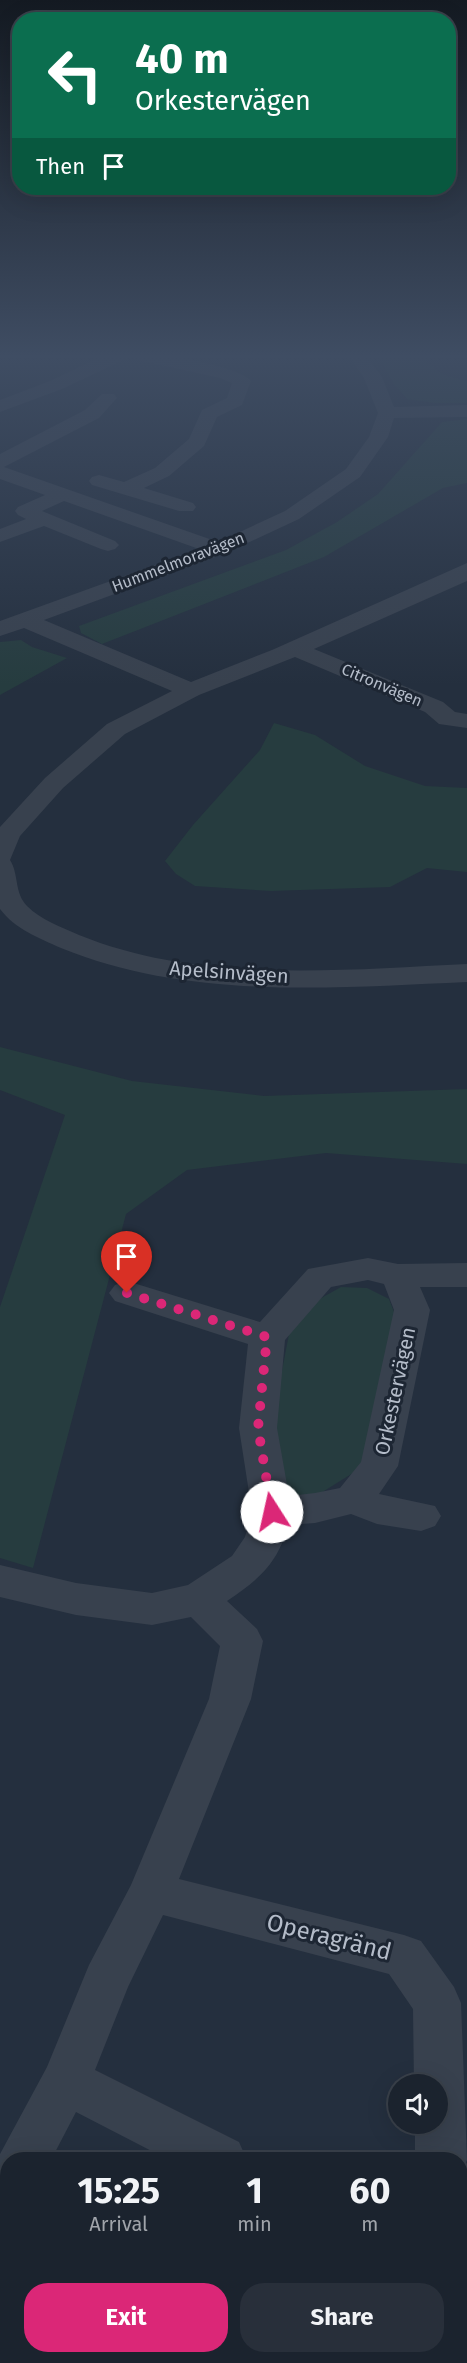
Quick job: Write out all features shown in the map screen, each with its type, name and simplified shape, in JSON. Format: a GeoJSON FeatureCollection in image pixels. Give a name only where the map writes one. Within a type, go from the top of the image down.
{"type":"FeatureCollection","features":[{"type":"Feature","properties":{"kind":"street"},"geometry":{"type":"LineString","coordinates":[[102,508],[171,464]]}},
{"type":"Feature","properties":{"kind":"street","name":"Hummelmoravägen"},"geometry":{"type":"LineString","coordinates":[[0,629],[219,549],[292,515],[353,473],[359,464]]}},
{"type":"Feature","properties":{"kind":"street"},"geometry":{"type":"LineString","coordinates":[[0,472],[219,549]]}},
{"type":"Feature","properties":{"kind":"street"},"geometry":{"type":"LineString","coordinates":[[99,481],[186,507]]}},
{"type":"Feature","properties":{"kind":"street"},"geometry":{"type":"LineString","coordinates":[[63,494],[25,512],[108,545]]}},
{"type":"Feature","properties":{"kind":"street"},"geometry":{"type":"LineString","coordinates":[[0,536],[45,519]]}},
{"type":"Feature","properties":{"kind":"street"},"geometry":{"type":"LineString","coordinates":[[0,855],[8,834],[54,783],[116,729],[191,690],[295,649],[459,576],[467,569]]}},
{"type":"Feature","properties":{"kind":"street"},"geometry":{"type":"LineString","coordinates":[[24,620],[191,690]]}},
{"type":"Feature","properties":{"kind":"street","name":"Citronvägen"},"geometry":{"type":"LineString","coordinates":[[295,649],[434,707],[448,719],[467,721]]}},
{"type":"Feature","properties":{"kind":"street"},"geometry":{"type":"LineString","coordinates":[[434,707],[467,704]]}},
{"type":"Feature","properties":{"kind":"street","name":"Apelsinvägen"},"geometry":{"type":"LineString","coordinates":[[0,865],[9,902],[33,925],[99,953],[157,966],[216,975],[348,978],[464,969]]}},
{"type":"Feature","properties":{"kind":"street"},"geometry":{"type":"LineString","coordinates":[[0,1581],[76,1599],[152,1609],[199,1599],[246,1567],[264,1541],[272,1512],[258,1428],[267,1337],[320,1277],[368,1269],[398,1276],[467,1275]]}},
{"type":"Feature","properties":{"kind":"street","name":"Orkestervägen"},"geometry":{"type":"LineString","coordinates":[[353,1499],[379,1466],[412,1310],[398,1276]]}},
{"type":"Feature","properties":{"kind":"street"},"geometry":{"type":"LineString","coordinates":[[127,1293],[267,1337]]}},
{"type":"Feature","properties":{"kind":"street"},"geometry":{"type":"LineString","coordinates":[[272,1512],[315,1508],[353,1499],[377,1509],[421,1516]]}},
{"type":"Feature","properties":{"kind":"street"},"geometry":{"type":"LineString","coordinates":[[27,2152],[66,2081],[106,1982],[151,1892],[230,1699],[242,1641],[199,1599]]}},
{"type":"Feature","properties":{"kind":"street","name":"Operagränd"},"geometry":{"type":"LineString","coordinates":[[151,1892],[404,1956],[437,2004],[441,2152]]}},
{"type":"Feature","properties":{"kind":"street"},"geometry":{"type":"LineString","coordinates":[[66,2081],[204,2152]]}},
{"type":"Feature","properties":{"kind":"green space"},"geometry":{"type":"Polygon","coordinates":[[[404,464],[467,464],[467,483],[443,488],[324,557],[102,644],[81,633],[79,626],[286,550],[337,522],[378,494],[404,464]]]}},
{"type":"Feature","properties":{"kind":"green space"},"geometry":{"type":"Polygon","coordinates":[[[21,640],[32,647],[67,658],[0,695],[0,642],[21,640]]]}},
{"type":"Feature","properties":{"kind":"green space"},"geometry":{"type":"Polygon","coordinates":[[[274,723],[315,735],[365,766],[425,786],[467,788],[467,872],[427,868],[390,887],[271,891],[195,886],[176,874],[165,861],[193,825],[260,750],[274,723]]]}},
{"type":"Feature","properties":{"kind":"green space"},"geometry":{"type":"Polygon","coordinates":[[[0,1047],[132,1081],[264,1096],[467,1089],[467,1164],[326,1153],[187,1170],[126,1214],[33,1568],[0,1558],[0,1307],[65,1115],[0,1090],[0,1047]]]}},
{"type":"Feature","properties":{"kind":"green space"},"geometry":{"type":"Polygon","coordinates":[[[341,1287],[367,1288],[389,1299],[399,1325],[369,1463],[316,1496],[277,1499],[272,1423],[289,1334],[316,1301],[341,1287]]]}},
{"type":"Feature","properties":{"kind":"route"},"geometry":{"type":"LineString","coordinates":[[127,1293],[267,1337],[258,1428],[272,1512]]}}]}
